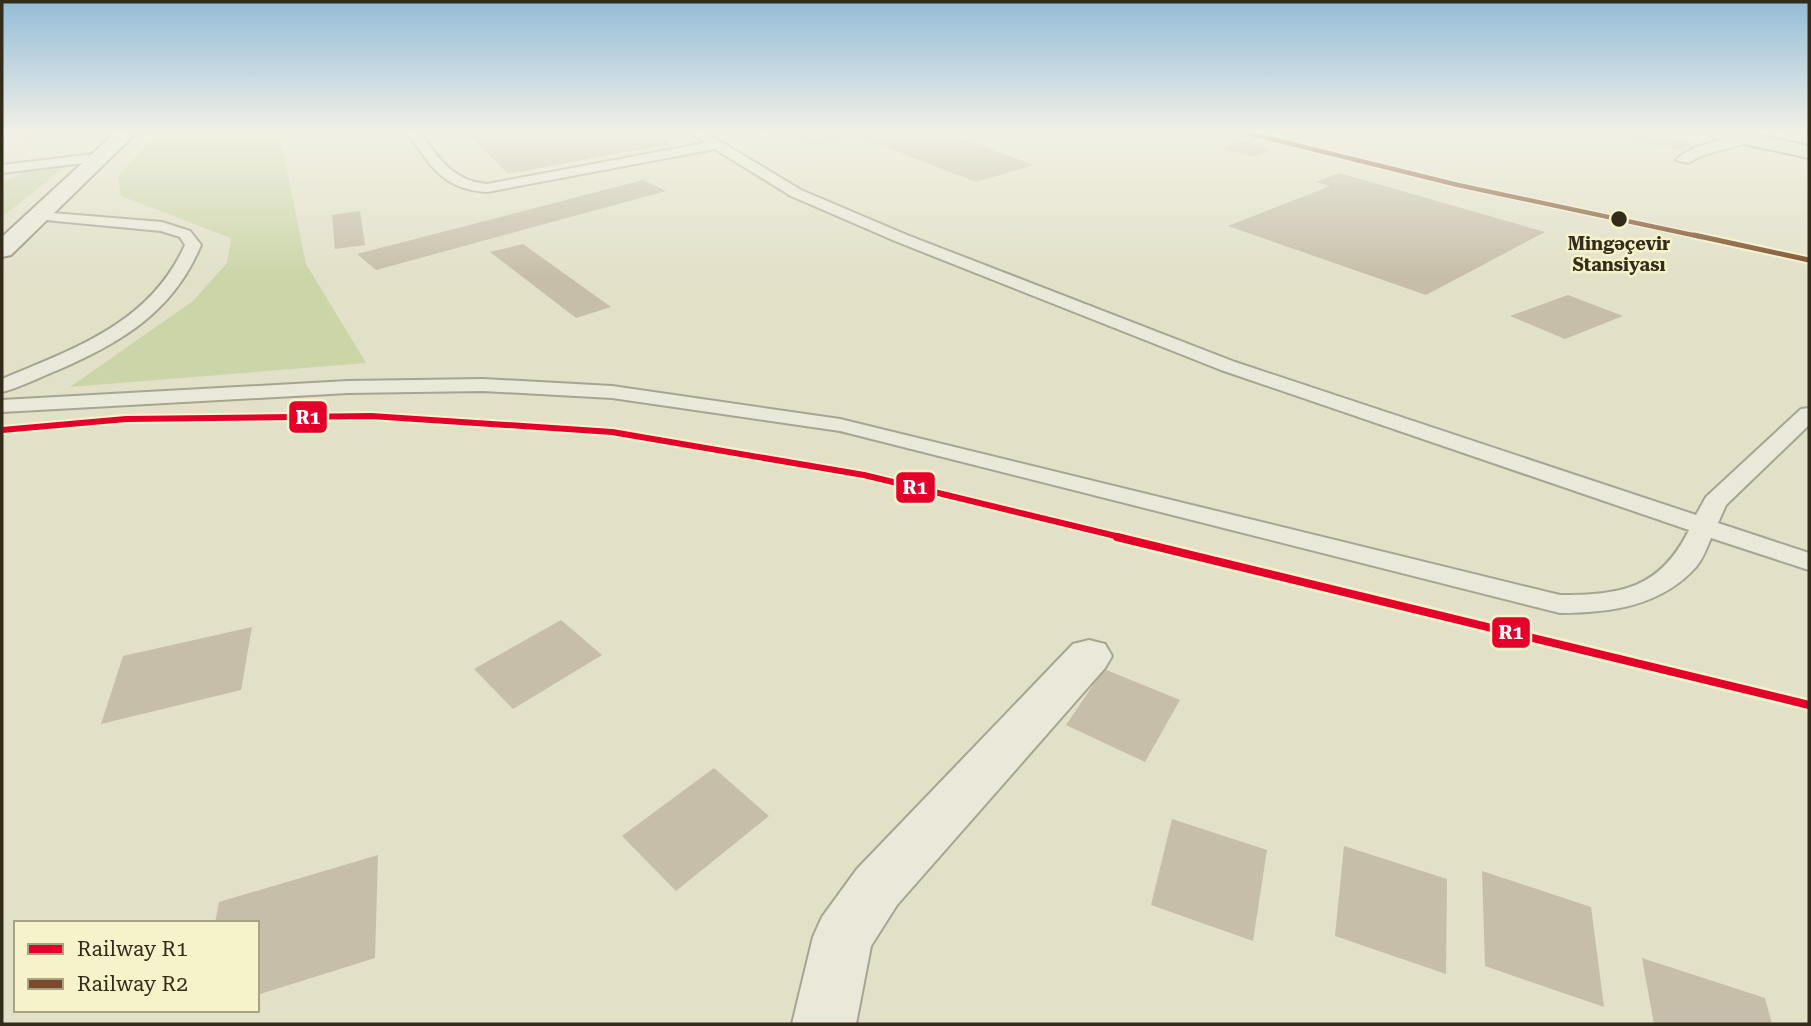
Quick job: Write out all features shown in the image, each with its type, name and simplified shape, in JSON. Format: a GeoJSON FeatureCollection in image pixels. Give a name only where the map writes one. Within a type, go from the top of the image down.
{"type":"FeatureCollection","features":[{"type":"Feature","properties":{"kind":"street"},"geometry":{"type":"LineString","coordinates":[[4,246],[79,180]]}},
{"type":"Feature","properties":{"kind":"street"},"geometry":{"type":"LineString","coordinates":[[824,1024],[844,937],[877,887],[1089,656]]}},
{"type":"Feature","properties":{"kind":"lane"},"geometry":{"type":"LineString","coordinates":[[451,180],[454,184],[469,188],[487,188],[530,180]]}},
{"type":"Feature","properties":{"kind":"lane"},"geometry":{"type":"LineString","coordinates":[[774,180],[796,193],[901,239],[1228,366],[1809,562]]}},
{"type":"Feature","properties":{"kind":"lane"},"geometry":{"type":"LineString","coordinates":[[2,386],[106,338],[141,317],[188,263],[193,245],[185,234],[162,227],[40,216]]}},
{"type":"Feature","properties":{"kind":"lane"},"geometry":{"type":"LineString","coordinates":[[2,406],[362,387],[482,385],[612,392],[840,425],[1560,604],[1600,604],[1649,591],[1687,561],[1715,502],[1809,414]]}},
{"type":"Feature","properties":{"kind":"green space"},"geometry":{"type":"Polygon","coordinates":[[[7,180],[49,180],[2,216],[2,182],[7,180]]]}},
{"type":"Feature","properties":{"kind":"green space"},"geometry":{"type":"Polygon","coordinates":[[[118,180],[289,180],[306,264],[366,363],[70,387],[193,301],[227,263],[231,238],[121,196],[118,180]]]}},
{"type":"Feature","properties":{"kind":"building"},"geometry":{"type":"Polygon","coordinates":[[[643,180],[666,191],[376,270],[357,254],[643,180]]]}},
{"type":"Feature","properties":{"kind":"building"},"geometry":{"type":"Polygon","coordinates":[[[1363,180],[1545,232],[1426,295],[1228,226],[1330,186],[1316,182],[1363,180]]]}},
{"type":"Feature","properties":{"kind":"building"},"geometry":{"type":"Polygon","coordinates":[[[360,211],[365,245],[335,249],[332,215],[360,211]]]}},
{"type":"Feature","properties":{"kind":"building"},"geometry":{"type":"Polygon","coordinates":[[[523,244],[611,307],[576,318],[490,252],[523,244]]]}},
{"type":"Feature","properties":{"kind":"building"},"geometry":{"type":"Polygon","coordinates":[[[1568,295],[1623,316],[1565,339],[1510,316],[1568,295]]]}},
{"type":"Feature","properties":{"kind":"building"},"geometry":{"type":"Polygon","coordinates":[[[561,620],[602,655],[513,709],[474,669],[561,620]]]}},
{"type":"Feature","properties":{"kind":"building"},"geometry":{"type":"Polygon","coordinates":[[[252,627],[241,690],[101,724],[123,656],[252,627]]]}},
{"type":"Feature","properties":{"kind":"building"},"geometry":{"type":"Polygon","coordinates":[[[1104,669],[1180,700],[1145,762],[1066,725],[1104,669]]]}},
{"type":"Feature","properties":{"kind":"building"},"geometry":{"type":"Polygon","coordinates":[[[714,768],[769,816],[676,891],[622,836],[714,768]]]}},
{"type":"Feature","properties":{"kind":"building"},"geometry":{"type":"Polygon","coordinates":[[[1172,819],[1267,850],[1253,941],[1151,905],[1172,819]]]}},
{"type":"Feature","properties":{"kind":"building"},"geometry":{"type":"Polygon","coordinates":[[[1344,846],[1447,879],[1446,974],[1335,936],[1344,846]]]}},
{"type":"Feature","properties":{"kind":"building"},"geometry":{"type":"Polygon","coordinates":[[[378,855],[375,958],[259,994],[259,921],[215,921],[219,902],[378,855]]]}},
{"type":"Feature","properties":{"kind":"building"},"geometry":{"type":"Polygon","coordinates":[[[1482,871],[1591,907],[1604,1007],[1485,966],[1482,871]]]}},
{"type":"Feature","properties":{"kind":"building"},"geometry":{"type":"Polygon","coordinates":[[[1642,958],[1765,998],[1772,1024],[1654,1024],[1642,958]]]}},
{"type":"Feature","properties":{"kind":"rail line","name":"R2"},"geometry":{"type":"LineString","coordinates":[[1437,180],[1809,260]]}},
{"type":"Feature","properties":{"kind":"rail line","name":"R1"},"geometry":{"type":"LineString","coordinates":[[2,430],[126,419],[371,416],[612,432],[864,475],[1809,705]]}},
{"type":"Feature","properties":{"kind":"place","name":"Mingəçevir Stansiyası"},"geometry":{"type":"Point","coordinates":[1619,219]}}]}
